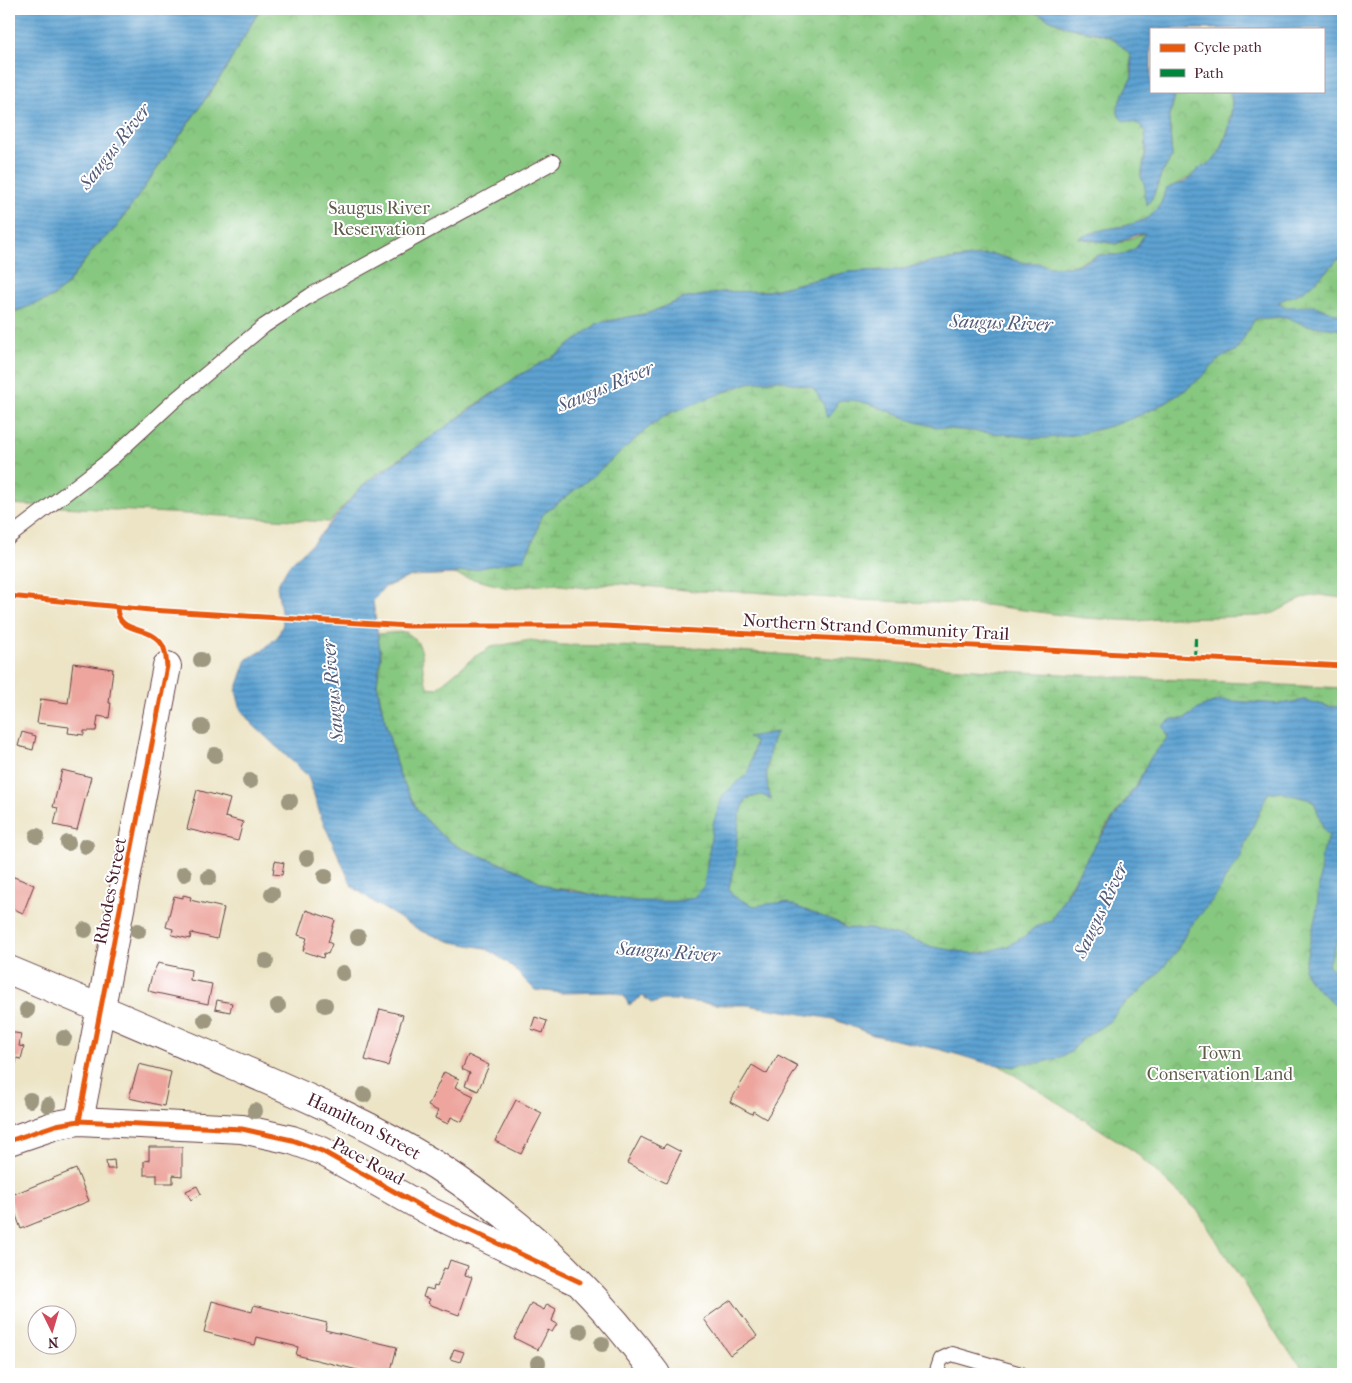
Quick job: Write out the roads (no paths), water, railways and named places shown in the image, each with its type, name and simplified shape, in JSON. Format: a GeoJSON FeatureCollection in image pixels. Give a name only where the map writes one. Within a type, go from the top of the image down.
{"type":"FeatureCollection","features":[{"type":"Feature","properties":{"kind":"street","name":"Rhodes Street"},"geometry":{"type":"LineString","coordinates":[[79,1121],[167,666]]}},
{"type":"Feature","properties":{"kind":"street","name":"Hamilton Street"},"geometry":{"type":"LineString","coordinates":[[9,970],[312,1099],[393,1140],[436,1166],[486,1201],[533,1238],[580,1282],[617,1323],[656,1374]]}},
{"type":"Feature","properties":{"kind":"street","name":"Pace Road"},"geometry":{"type":"LineString","coordinates":[[9,1141],[56,1125],[79,1121],[242,1129],[292,1140],[322,1151],[429,1211],[580,1282]]}},
{"type":"Feature","properties":{"kind":"lane"},"geometry":{"type":"LineString","coordinates":[[9,538],[112,458],[175,400],[264,326],[311,295],[553,162]]}},
{"type":"Feature","properties":{"kind":"lane"},"geometry":{"type":"LineString","coordinates":[[936,1374],[941,1359],[952,1354],[1021,1374]]}},
{"type":"Feature","properties":{"kind":"water","name":"Saugus River"},"geometry":{"type":"Polygon","coordinates":[[[9,9],[260,9],[224,72],[116,228],[96,246],[65,287],[51,298],[9,314],[9,9]]]}},
{"type":"Feature","properties":{"kind":"water","name":"Saugus River"},"geometry":{"type":"Polygon","coordinates":[[[1026,9],[1343,9],[1343,255],[1302,292],[1278,302],[1286,307],[1315,306],[1343,316],[1343,330],[1305,325],[1286,317],[1255,319],[1236,351],[1218,360],[1198,380],[1165,403],[1107,427],[1067,436],[1036,438],[943,428],[914,421],[870,404],[848,400],[838,401],[831,415],[827,418],[823,403],[813,388],[779,380],[748,383],[668,414],[648,428],[593,476],[541,516],[536,535],[524,559],[453,574],[411,576],[383,588],[373,601],[381,657],[377,683],[399,774],[418,811],[441,835],[458,847],[522,872],[551,888],[634,901],[677,901],[693,898],[704,886],[713,824],[723,795],[749,772],[755,742],[748,737],[777,732],[771,747],[767,766],[767,784],[772,799],[761,795],[746,799],[739,819],[735,864],[729,888],[733,896],[754,906],[784,902],[837,922],[846,928],[870,929],[908,938],[933,947],[970,953],[983,953],[1007,946],[1024,937],[1035,927],[1051,921],[1091,851],[1136,786],[1149,760],[1168,737],[1162,726],[1172,719],[1184,719],[1203,706],[1219,700],[1280,704],[1304,700],[1331,707],[1343,706],[1343,928],[1328,964],[1343,980],[1343,1011],[1316,988],[1308,979],[1304,969],[1317,909],[1322,853],[1329,836],[1324,830],[1314,801],[1280,792],[1268,793],[1240,859],[1227,876],[1216,896],[1189,928],[1176,952],[1152,981],[1120,1008],[1110,1021],[1081,1040],[1071,1052],[1041,1063],[1023,1063],[1014,1067],[986,1063],[942,1050],[873,1035],[833,1019],[747,1005],[723,1005],[675,1000],[662,1000],[652,1004],[643,996],[629,1005],[624,996],[614,992],[562,993],[535,990],[507,962],[485,948],[452,942],[421,931],[378,905],[352,886],[321,817],[308,776],[251,723],[241,710],[236,691],[247,659],[262,651],[278,636],[283,624],[277,586],[289,565],[313,543],[363,485],[518,376],[559,353],[598,323],[649,313],[682,299],[722,292],[768,291],[848,272],[904,269],[921,264],[992,254],[1025,263],[1039,263],[1048,267],[1069,267],[1099,255],[1122,255],[1136,248],[1145,233],[1134,235],[1116,244],[1079,238],[1139,222],[1153,214],[1162,200],[1165,190],[1186,181],[1199,169],[1211,162],[1218,154],[1229,127],[1232,108],[1230,92],[1324,92],[1324,28],[1150,28],[1150,92],[1176,92],[1169,119],[1172,157],[1161,175],[1153,197],[1147,205],[1144,195],[1145,186],[1141,177],[1146,151],[1145,131],[1139,124],[1122,120],[1118,110],[1121,98],[1132,75],[1130,55],[1115,40],[1102,34],[1068,27],[1026,9]]]}},
{"type":"Feature","properties":{"kind":"park label","name":"Saugus River Reservation"},"geometry":{"type":"Point","coordinates":[379,218]}},
{"type":"Feature","properties":{"kind":"park label","name":"Town Conservation Land"},"geometry":{"type":"Point","coordinates":[1220,1063]}}]}
